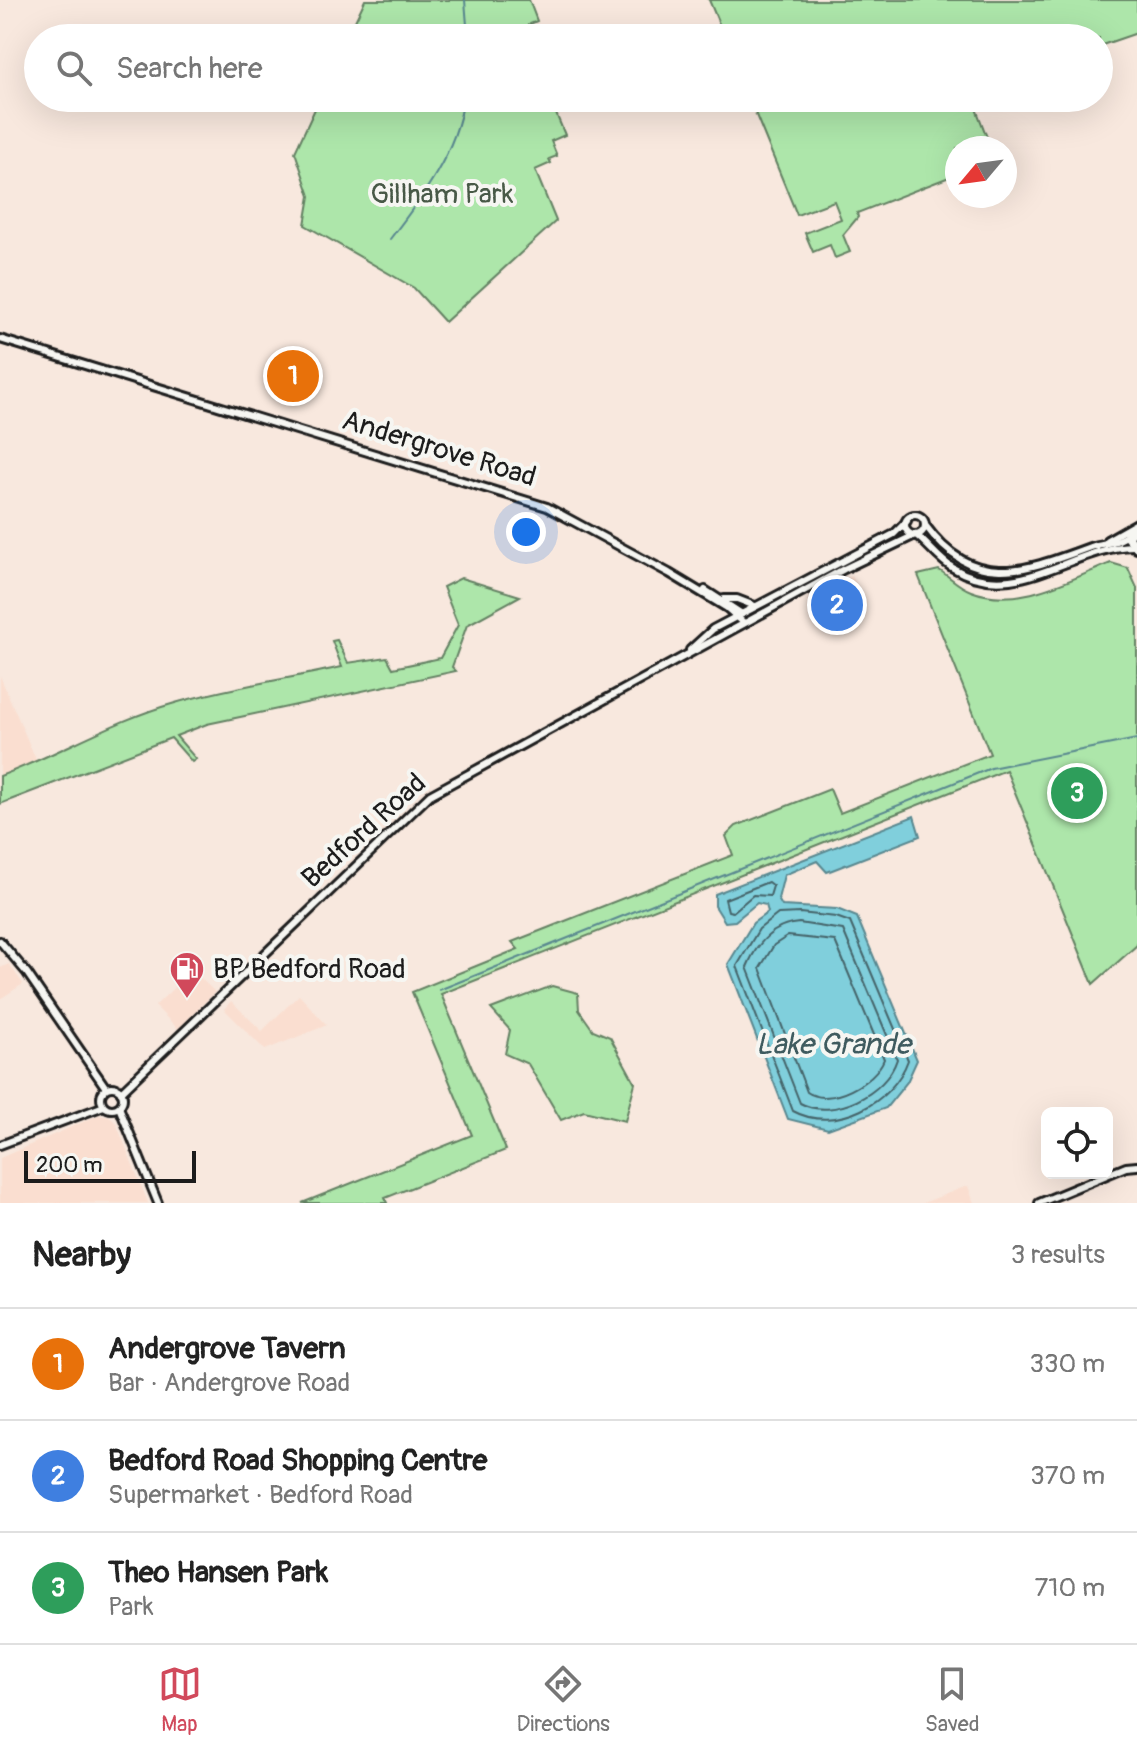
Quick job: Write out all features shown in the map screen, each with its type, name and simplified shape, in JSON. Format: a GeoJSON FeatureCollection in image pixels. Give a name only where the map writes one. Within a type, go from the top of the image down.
{"type":"FeatureCollection","features":[{"type":"Feature","properties":{"kind":"main road"},"geometry":{"type":"LineString","coordinates":[[1135,528],[1136,548]]}},
{"type":"Feature","properties":{"kind":"street","name":"Andergrove Road"},"geometry":{"type":"LineString","coordinates":[[0,339],[547,507],[717,597],[746,622]]}},
{"type":"Feature","properties":{"kind":"street"},"geometry":{"type":"LineString","coordinates":[[1135,528],[1032,569],[995,571],[962,560],[917,516],[907,521],[907,530],[957,571],[1006,580],[1036,576],[1102,550],[1136,548]]}},
{"type":"Feature","properties":{"kind":"street","name":"Bedford Road"},"geometry":{"type":"LineString","coordinates":[[678,659],[709,632],[892,535],[907,521]]}},
{"type":"Feature","properties":{"kind":"street"},"geometry":{"type":"LineString","coordinates":[[916,535],[925,525]]}},
{"type":"Feature","properties":{"kind":"street"},"geometry":{"type":"LineString","coordinates":[[1092,546],[1120,540],[1135,528]]}},
{"type":"Feature","properties":{"kind":"street","name":"Bedford Road"},"geometry":{"type":"LineString","coordinates":[[121,1092],[424,799],[746,622],[898,541],[916,535]]}},
{"type":"Feature","properties":{"kind":"street","name":"Andergrove Road"},"geometry":{"type":"LineString","coordinates":[[669,573],[739,615]]}},
{"type":"Feature","properties":{"kind":"street"},"geometry":{"type":"LineString","coordinates":[[717,597],[756,606]]}},
{"type":"Feature","properties":{"kind":"street"},"geometry":{"type":"LineString","coordinates":[[0,941],[27,973],[106,1088]]}},
{"type":"Feature","properties":{"kind":"street"},"geometry":{"type":"LineString","coordinates":[[0,1145],[104,1106],[111,1109],[119,1107],[123,1101],[121,1092],[114,1087],[106,1088]]}},
{"type":"Feature","properties":{"kind":"street"},"geometry":{"type":"LineString","coordinates":[[104,1106],[101,1097],[106,1088]]}},
{"type":"Feature","properties":{"kind":"street"},"geometry":{"type":"LineString","coordinates":[[119,1107],[158,1203]]}},
{"type":"Feature","properties":{"kind":"street"},"geometry":{"type":"LineString","coordinates":[[1039,1203],[1137,1166]]}},
{"type":"Feature","properties":{"kind":"street"},"geometry":{"type":"LineString","coordinates":[[1052,1203],[1060,1193]]}},
{"type":"Feature","properties":{"kind":"shaded area"},"geometry":{"type":"Polygon","coordinates":[[[852,576],[867,603],[820,628],[808,600],[852,576]]]}},
{"type":"Feature","properties":{"kind":"shaded area"},"geometry":{"type":"Polygon","coordinates":[[[0,676],[37,762],[0,776],[0,676]]]}},
{"type":"Feature","properties":{"kind":"shaded area"},"geometry":{"type":"Polygon","coordinates":[[[9,964],[23,984],[0,999],[0,968],[9,964]]]}},
{"type":"Feature","properties":{"kind":"shaded area"},"geometry":{"type":"Polygon","coordinates":[[[192,970],[215,992],[178,1029],[155,1006],[192,970]]]}},
{"type":"Feature","properties":{"kind":"shaded area"},"geometry":{"type":"Polygon","coordinates":[[[299,995],[327,1025],[265,1050],[224,1009],[231,1001],[262,1031],[299,995]]]}},
{"type":"Feature","properties":{"kind":"shaded area"},"geometry":{"type":"Polygon","coordinates":[[[99,1115],[110,1117],[116,1123],[148,1203],[0,1203],[0,1158],[99,1115]]]}},
{"type":"Feature","properties":{"kind":"shaded area"},"geometry":{"type":"Polygon","coordinates":[[[967,1186],[974,1203],[923,1203],[967,1186]]]}},
{"type":"Feature","properties":{"kind":"green space"},"geometry":{"type":"Polygon","coordinates":[[[365,0],[529,0],[537,21],[530,24],[354,24],[365,0]]]}},
{"type":"Feature","properties":{"kind":"green space"},"geometry":{"type":"Polygon","coordinates":[[[709,0],[1137,0],[1137,33],[1113,41],[1113,24],[719,24],[709,0]]]}},
{"type":"Feature","properties":{"kind":"green space","name":"Gillham Park"},"geometry":{"type":"Polygon","coordinates":[[[314,112],[555,112],[565,135],[551,141],[557,156],[549,159],[551,163],[535,170],[556,221],[445,322],[414,288],[305,225],[310,196],[295,152],[314,112]]]}},
{"type":"Feature","properties":{"kind":"green space"},"geometry":{"type":"Polygon","coordinates":[[[755,112],[977,112],[986,136],[945,136],[945,179],[857,213],[858,217],[843,235],[850,252],[835,258],[830,245],[813,252],[805,233],[841,219],[834,201],[797,215],[755,112]]]}},
{"type":"Feature","properties":{"kind":"green space"},"geometry":{"type":"Polygon","coordinates":[[[1111,563],[1128,568],[1137,588],[1137,945],[1093,984],[1006,770],[441,994],[506,1150],[385,1198],[387,1203],[302,1203],[472,1135],[412,992],[518,949],[512,942],[733,855],[726,836],[736,826],[830,789],[840,813],[990,754],[918,575],[939,570],[971,591],[1006,597],[1059,585],[1111,563]]]}},
{"type":"Feature","properties":{"kind":"green space"},"geometry":{"type":"Polygon","coordinates":[[[461,578],[520,596],[467,625],[452,667],[456,671],[207,724],[176,736],[196,759],[192,762],[171,738],[0,804],[0,776],[130,718],[216,692],[342,667],[332,641],[337,640],[348,663],[387,657],[393,668],[440,658],[458,625],[443,587],[461,578]]]}},
{"type":"Feature","properties":{"kind":"green space"},"geometry":{"type":"Polygon","coordinates":[[[552,986],[578,993],[579,1010],[593,1030],[610,1037],[635,1083],[625,1121],[584,1111],[561,1120],[528,1064],[505,1054],[510,1030],[491,1009],[552,986]]]}},
{"type":"Feature","properties":{"kind":"water","name":"Lake Grande"},"geometry":{"type":"Polygon","coordinates":[[[914,816],[920,836],[827,872],[817,861],[784,875],[778,899],[782,906],[837,909],[857,917],[917,1060],[907,1082],[886,1108],[828,1129],[788,1119],[728,964],[753,923],[768,912],[766,905],[757,903],[735,921],[725,922],[715,906],[715,894],[914,816]]]}},
{"type":"Feature","properties":{"kind":"waterway"},"geometry":{"type":"LineString","coordinates":[[465,0],[467,24]]}},
{"type":"Feature","properties":{"kind":"waterway"},"geometry":{"type":"LineString","coordinates":[[390,239],[436,173],[454,137],[461,112]]}},
{"type":"Feature","properties":{"kind":"waterway"},"geometry":{"type":"LineString","coordinates":[[439,990],[991,768],[1137,739]]}},
{"type":"Feature","properties":{"kind":"place","name":"Andergrove Tavern"},"geometry":{"type":"Point","coordinates":[293,376]}},
{"type":"Feature","properties":{"kind":"place","name":"Bedford Road Shopping Centre"},"geometry":{"type":"Point","coordinates":[837,605]}},
{"type":"Feature","properties":{"kind":"place","name":"Theo Hansen Park"},"geometry":{"type":"Point","coordinates":[1077,793]}},
{"type":"Feature","properties":{"kind":"place","name":"BP Bedford Road"},"geometry":{"type":"Point","coordinates":[187,1000]}}]}
